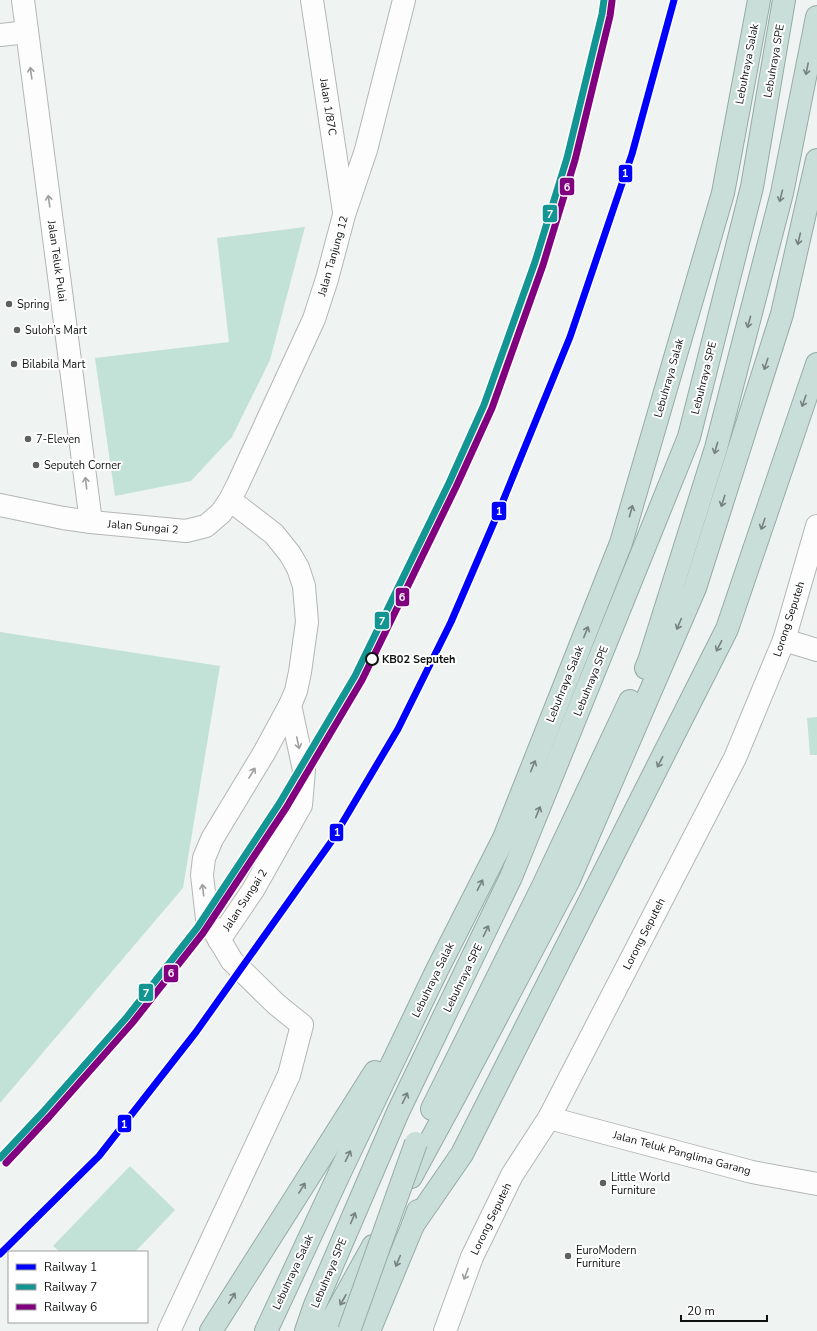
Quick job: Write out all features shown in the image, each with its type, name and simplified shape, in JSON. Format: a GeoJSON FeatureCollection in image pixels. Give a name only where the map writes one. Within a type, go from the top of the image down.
{"type":"FeatureCollection","features":[{"type":"Feature","properties":{"kind":"highway","name":"Lebuhraya Salak"},"geometry":{"type":"LineString","coordinates":[[266,1331],[437,970],[504,838],[621,543],[723,193],[759,0]]}},
{"type":"Feature","properties":{"kind":"highway","name":"Lebuhraya SPE"},"geometry":{"type":"LineString","coordinates":[[306,1331],[318,1298],[398,1112],[511,877],[689,437],[752,187],[784,0]]}},
{"type":"Feature","properties":{"kind":"highway"},"geometry":{"type":"LineString","coordinates":[[349,1331],[420,1133],[543,886],[649,661],[718,441],[782,192],[817,17]]}},
{"type":"Feature","properties":{"kind":"highway"},"geometry":{"type":"LineString","coordinates":[[326,1331],[456,1094],[569,880],[695,588],[782,314],[817,160]]}},
{"type":"Feature","properties":{"kind":"highway"},"geometry":{"type":"LineString","coordinates":[[413,1224],[462,1154],[727,630],[817,364]]}},
{"type":"Feature","properties":{"kind":"highway"},"geometry":{"type":"LineString","coordinates":[[211,1331],[374,1073],[437,970]]}},
{"type":"Feature","properties":{"kind":"highway"},"geometry":{"type":"LineString","coordinates":[[368,1331],[413,1224],[456,1094]]}},
{"type":"Feature","properties":{"kind":"street","name":"Jalan Teluk Pulai"},"geometry":{"type":"LineString","coordinates":[[23,0],[91,522]]}},
{"type":"Feature","properties":{"kind":"street","name":"Jalan 1/87C"},"geometry":{"type":"LineString","coordinates":[[312,0],[344,215]]}},
{"type":"Feature","properties":{"kind":"street","name":"Jalan Tanjung 12"},"geometry":{"type":"LineString","coordinates":[[230,500],[301,350],[314,319],[327,279],[344,215],[366,150],[404,0]]}},
{"type":"Feature","properties":{"kind":"street"},"geometry":{"type":"LineString","coordinates":[[0,35],[27,32]]}},
{"type":"Feature","properties":{"kind":"street","name":"Jalan Sungai 2"},"geometry":{"type":"LineString","coordinates":[[0,505],[63,518],[91,522],[186,531],[206,526],[221,513],[230,500],[274,534],[290,554],[298,568],[304,586],[307,622],[304,653],[296,691],[264,754],[212,839],[204,858],[202,875],[207,919],[219,940],[253,890],[301,805],[304,770],[290,705]]}},
{"type":"Feature","properties":{"kind":"street","name":"Lorong Seputeh"},"geometry":{"type":"LineString","coordinates":[[445,1331],[472,1257],[512,1175],[549,1118],[735,758],[784,640],[817,526]]}},
{"type":"Feature","properties":{"kind":"street"},"geometry":{"type":"LineString","coordinates":[[784,640],[817,650]]}},
{"type":"Feature","properties":{"kind":"street"},"geometry":{"type":"LineString","coordinates":[[169,1331],[289,1075],[302,1025],[276,1004],[232,962],[219,940]]}},
{"type":"Feature","properties":{"kind":"street","name":"Jalan Teluk Panglima Garang"},"geometry":{"type":"LineString","coordinates":[[549,1118],[752,1172],[817,1184]]}},
{"type":"Feature","properties":{"kind":"green space"},"geometry":{"type":"Polygon","coordinates":[[[305,227],[270,360],[232,437],[191,481],[115,496],[95,358],[229,342],[217,238],[305,227]]]}},
{"type":"Feature","properties":{"kind":"green space"},"geometry":{"type":"Polygon","coordinates":[[[0,632],[220,666],[183,888],[0,1103],[0,632]]]}},
{"type":"Feature","properties":{"kind":"green space"},"geometry":{"type":"Polygon","coordinates":[[[817,717],[817,755],[810,755],[807,718],[817,717]]]}},
{"type":"Feature","properties":{"kind":"green space"},"geometry":{"type":"Polygon","coordinates":[[[130,1166],[175,1210],[136,1251],[59,1251],[53,1246],[130,1166]]]}},
{"type":"Feature","properties":{"kind":"rail line","name":"7"},"geometry":{"type":"LineString","coordinates":[[0,1158],[127,1017],[197,928],[279,804],[355,676],[449,483],[484,405],[535,262],[567,158],[602,14],[604,0]]}},
{"type":"Feature","properties":{"kind":"rail line","name":"1"},"geometry":{"type":"LineString","coordinates":[[0,1254],[99,1156],[196,1032],[331,842],[398,729],[451,622],[498,513],[570,337],[632,154],[674,0]]}},
{"type":"Feature","properties":{"kind":"rail line","name":"6"},"geometry":{"type":"LineString","coordinates":[[6,1163],[133,1022],[203,933],[286,808],[362,680],[456,487],[492,408],[543,265],[575,160],[610,16],[612,1]]}},
{"type":"Feature","properties":{"kind":"place","name":"Spring"},"geometry":{"type":"Point","coordinates":[9,304]}},
{"type":"Feature","properties":{"kind":"place","name":"Suloh’s Mart"},"geometry":{"type":"Point","coordinates":[17,330]}},
{"type":"Feature","properties":{"kind":"place","name":"Bilabila Mart"},"geometry":{"type":"Point","coordinates":[14,364]}},
{"type":"Feature","properties":{"kind":"place","name":"7-Eleven"},"geometry":{"type":"Point","coordinates":[28,439]}},
{"type":"Feature","properties":{"kind":"place","name":"Seputeh Corner"},"geometry":{"type":"Point","coordinates":[36,465]}},
{"type":"Feature","properties":{"kind":"place","name":"KB02 Seputeh"},"geometry":{"type":"Point","coordinates":[372,659]}},
{"type":"Feature","properties":{"kind":"place","name":"Little World Furniture"},"geometry":{"type":"Point","coordinates":[603,1183]}},
{"type":"Feature","properties":{"kind":"place","name":"EuroModern Furniture"},"geometry":{"type":"Point","coordinates":[568,1256]}}]}
